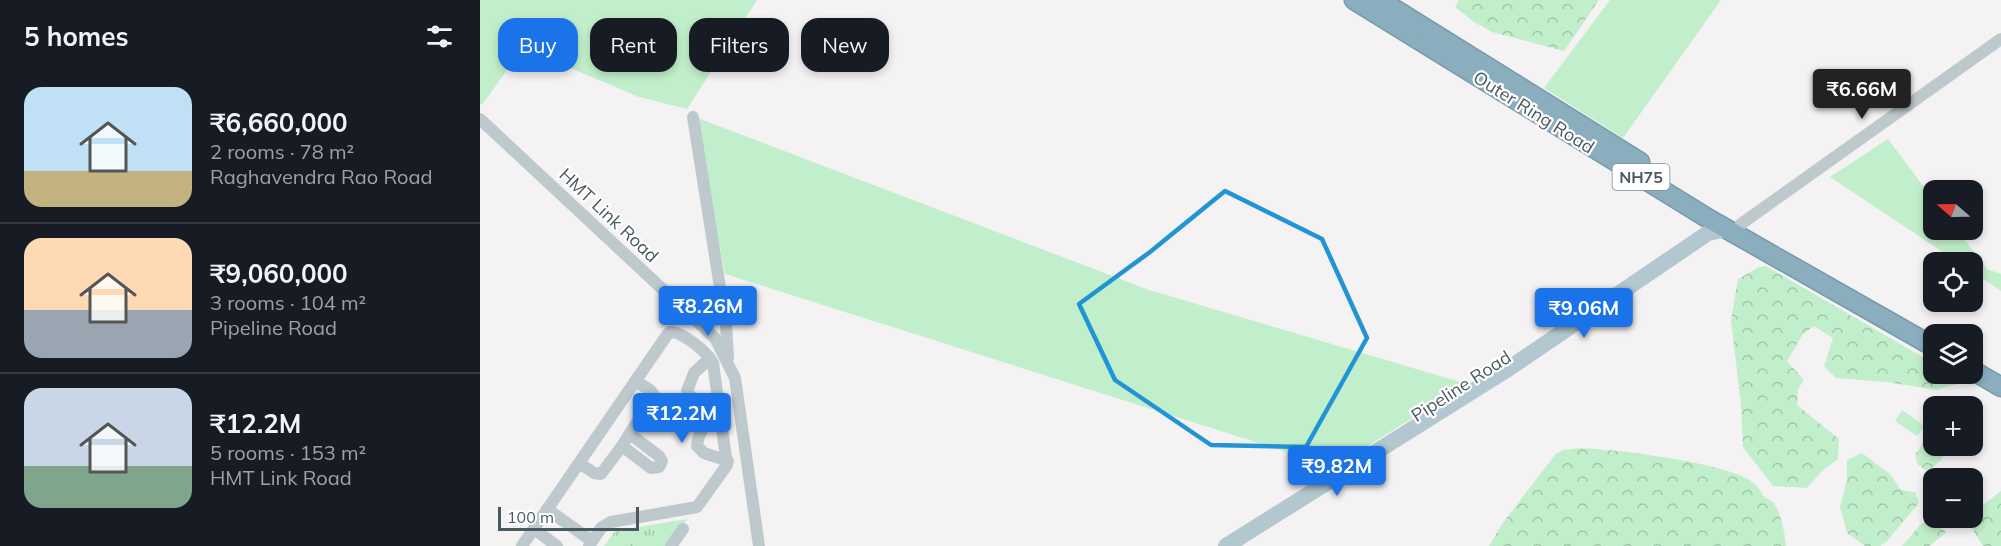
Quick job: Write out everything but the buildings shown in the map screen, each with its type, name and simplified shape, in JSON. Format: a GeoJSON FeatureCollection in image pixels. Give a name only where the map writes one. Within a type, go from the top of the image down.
{"type":"FeatureCollection","features":[{"type":"Feature","properties":{"kind":"highway","name":"Outer Ring Road"},"geometry":{"type":"LineString","coordinates":[[1354,0],[1923,340]]}},
{"type":"Feature","properties":{"kind":"highway","name":"Outer Ring Road"},"geometry":{"type":"LineString","coordinates":[[1380,0],[1700,200],[1734,227],[1923,330]]}},
{"type":"Feature","properties":{"kind":"highway"},"geometry":{"type":"LineString","coordinates":[[1983,364],[2001,375]]}},
{"type":"Feature","properties":{"kind":"highway"},"geometry":{"type":"LineString","coordinates":[[1983,376],[2001,387]]}},
{"type":"Feature","properties":{"kind":"main road","name":"Pipeline Road"},"geometry":{"type":"LineString","coordinates":[[1245,546],[1564,343],[1685,255],[1708,233],[1734,227]]}},
{"type":"Feature","properties":{"kind":"main road","name":"Pipeline Road"},"geometry":{"type":"LineString","coordinates":[[1226,546],[1430,420],[1685,255]]}},
{"type":"Feature","properties":{"kind":"street"},"geometry":{"type":"LineString","coordinates":[[1734,227],[2001,39]]}},
{"type":"Feature","properties":{"kind":"street"},"geometry":{"type":"LineString","coordinates":[[693,117],[726,325],[729,365]]}},
{"type":"Feature","properties":{"kind":"street","name":"HMT Link Road"},"geometry":{"type":"LineString","coordinates":[[482,126],[715,338],[735,378],[759,546]]}},
{"type":"Feature","properties":{"kind":"street"},"geometry":{"type":"LineString","coordinates":[[522,546],[534,529],[547,509],[635,381],[670,332],[677,332],[710,358],[714,367],[728,461],[725,470],[697,507],[611,522],[601,528],[590,543],[547,509]]}},
{"type":"Feature","properties":{"kind":"street"},"geometry":{"type":"LineString","coordinates":[[710,358],[694,373],[687,391],[699,402],[720,410]]}},
{"type":"Feature","properties":{"kind":"street"},"geometry":{"type":"LineString","coordinates":[[579,463],[594,473],[601,474],[622,446],[654,395],[635,381]]}},
{"type":"Feature","properties":{"kind":"street"},"geometry":{"type":"LineString","coordinates":[[720,410],[706,424],[698,438],[697,446],[704,453],[728,461]]}},
{"type":"Feature","properties":{"kind":"street"},"geometry":{"type":"LineString","coordinates":[[723,431],[742,428]]}},
{"type":"Feature","properties":{"kind":"street"},"geometry":{"type":"LineString","coordinates":[[622,446],[651,468],[659,467],[662,461],[659,456],[630,434]]}},
{"type":"Feature","properties":{"kind":"street"},"geometry":{"type":"LineString","coordinates":[[726,447],[744,444]]}},
{"type":"Feature","properties":{"kind":"street"},"geometry":{"type":"LineString","coordinates":[[534,529],[557,546]]}},
{"type":"Feature","properties":{"kind":"street"},"geometry":{"type":"LineString","coordinates":[[671,546],[683,529]]}},
{"type":"Feature","properties":{"kind":"highlighted area"},"geometry":{"type":"Polygon","coordinates":[[[1225,191],[1322,239],[1367,338],[1306,447],[1211,445],[1115,380],[1079,304],[1150,252],[1225,191]]]}},
{"type":"Feature","properties":{"kind":"green space"},"geometry":{"type":"Polygon","coordinates":[[[480,0],[757,0],[745,18],[689,18],[689,72],[711,72],[687,109],[639,97],[578,71],[578,18],[498,18],[498,72],[506,72],[482,105],[480,103],[480,0]]]}},
{"type":"Feature","properties":{"kind":"green space"},"geometry":{"type":"Polygon","coordinates":[[[1459,0],[1599,0],[1564,51],[1492,32],[1455,7],[1459,0]]]}},
{"type":"Feature","properties":{"kind":"green space"},"geometry":{"type":"Polygon","coordinates":[[[1610,0],[1721,0],[1623,138],[1544,88],[1610,0]]]}},
{"type":"Feature","properties":{"kind":"green space"},"geometry":{"type":"Polygon","coordinates":[[[695,117],[1149,290],[1467,384],[1334,467],[725,274],[695,117]]]}},
{"type":"Feature","properties":{"kind":"green space"},"geometry":{"type":"Polygon","coordinates":[[[1888,139],[1923,186],[1923,239],[1830,177],[1888,139]]]}},
{"type":"Feature","properties":{"kind":"green space"},"geometry":{"type":"Polygon","coordinates":[[[1925,240],[1965,240],[1974,252],[1943,252],[1925,240]]]}},
{"type":"Feature","properties":{"kind":"green space"},"geometry":{"type":"Polygon","coordinates":[[[1983,264],[1987,269],[2001,274],[2001,291],[1983,279],[1983,264]]]}},
{"type":"Feature","properties":{"kind":"green space"},"geometry":{"type":"Polygon","coordinates":[[[1766,266],[1923,357],[1923,384],[1956,384],[1936,390],[1887,382],[1836,378],[1824,366],[1833,338],[1814,326],[1803,334],[1787,361],[1804,380],[1798,389],[1797,405],[1839,439],[1838,459],[1822,471],[1807,488],[1773,486],[1743,447],[1741,405],[1731,320],[1738,279],[1759,267],[1766,266]]]}},
{"type":"Feature","properties":{"kind":"green space"},"geometry":{"type":"Polygon","coordinates":[[[1902,410],[1923,425],[1923,428],[1917,436],[1895,421],[1902,410]]]}},
{"type":"Feature","properties":{"kind":"green space"},"geometry":{"type":"Polygon","coordinates":[[[1923,443],[1923,456],[1943,456],[1932,468],[1923,468],[1918,465],[1915,455],[1923,443]]]}},
{"type":"Feature","properties":{"kind":"green space"},"geometry":{"type":"Polygon","coordinates":[[[1580,448],[1671,458],[1722,469],[1741,476],[1754,483],[1776,506],[1786,546],[1489,546],[1502,524],[1555,455],[1563,450],[1580,448]]]}},
{"type":"Feature","properties":{"kind":"green space"},"geometry":{"type":"Polygon","coordinates":[[[1862,453],[1890,474],[1901,490],[1915,492],[1919,503],[1887,541],[1880,546],[1865,546],[1847,533],[1840,507],[1847,480],[1847,460],[1862,453]]]}},
{"type":"Feature","properties":{"kind":"green space"},"geometry":{"type":"Polygon","coordinates":[[[2001,491],[2001,546],[1983,546],[1972,528],[1983,528],[1983,505],[2001,491]]]}},
{"type":"Feature","properties":{"kind":"green space"},"geometry":{"type":"Polygon","coordinates":[[[687,519],[668,546],[604,546],[615,531],[687,519]]]}},
{"type":"Feature","properties":{"kind":"green space"},"geometry":{"type":"Polygon","coordinates":[[[1923,523],[1923,528],[1942,528],[1946,533],[1929,546],[1902,546],[1923,523]]]}}]}
